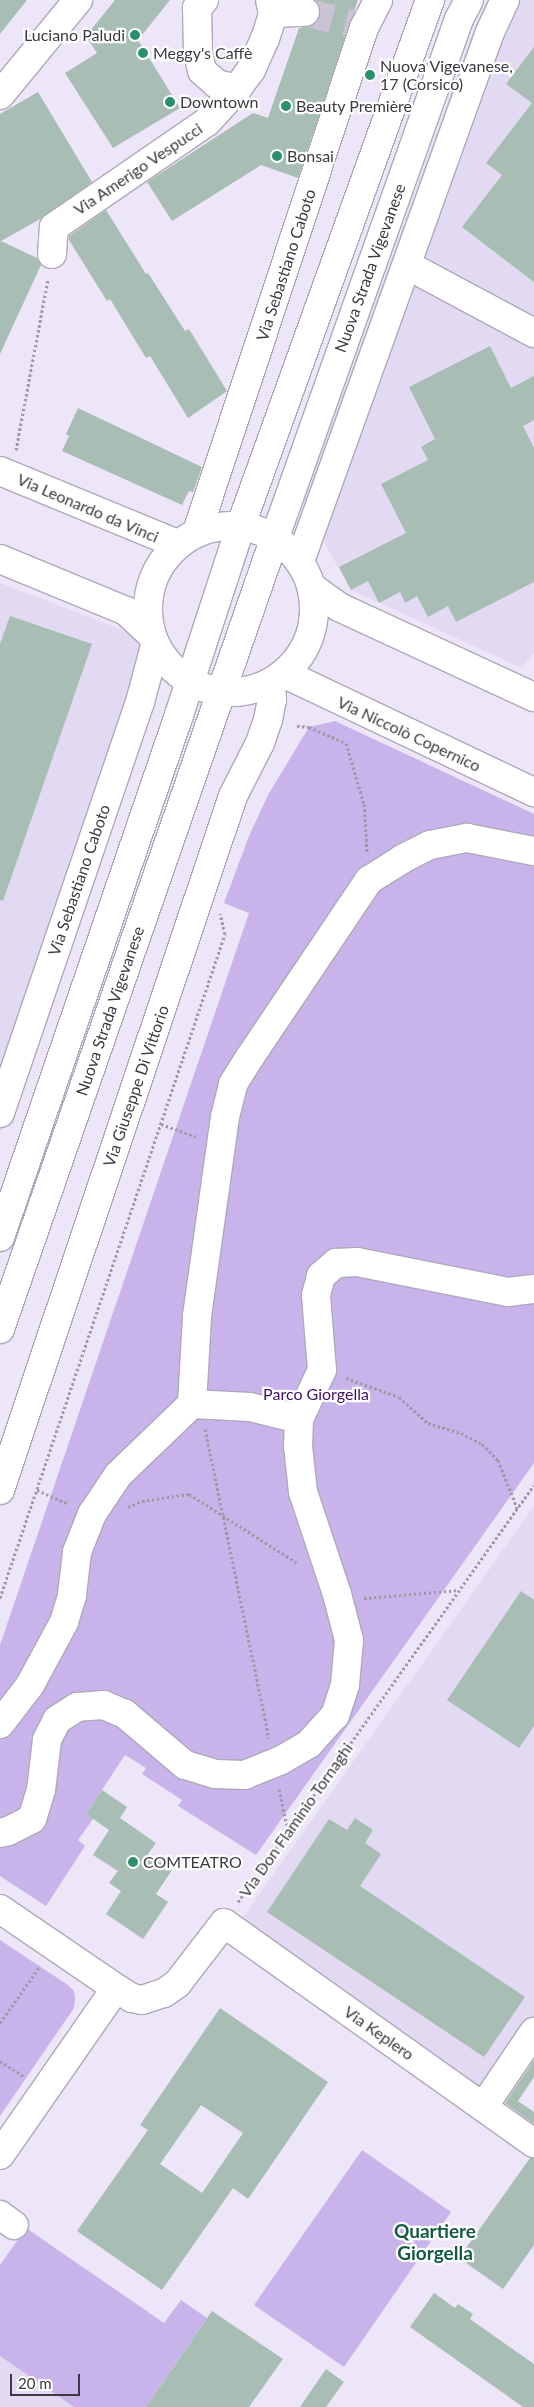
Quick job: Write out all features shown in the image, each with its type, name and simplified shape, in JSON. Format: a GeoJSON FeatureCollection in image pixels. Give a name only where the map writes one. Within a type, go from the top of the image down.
{"type":"FeatureCollection","features":[{"type":"Feature","properties":{"kind":"street"},"geometry":{"type":"LineString","coordinates":[[0,95],[78,0]]}},
{"type":"Feature","properties":{"kind":"street","name":"Via Sebastiano Caboto"},"geometry":{"type":"LineString","coordinates":[[187,538],[358,26],[378,0]]}},
{"type":"Feature","properties":{"kind":"street","name":"Nuova Strada Vigevanese"},"geometry":{"type":"LineString","coordinates":[[0,1236],[190,682],[241,525],[430,0]]}},
{"type":"Feature","properties":{"kind":"street","name":"Nuova Strada Vigevanese"},"geometry":{"type":"LineString","coordinates":[[0,1330],[220,692],[459,19],[469,0]]}},
{"type":"Feature","properties":{"kind":"street"},"geometry":{"type":"LineString","coordinates":[[300,561],[490,32],[505,0]]}},
{"type":"Feature","properties":{"kind":"street"},"geometry":{"type":"LineString","coordinates":[[197,3],[198,53],[202,71],[217,84],[236,89],[251,70],[265,39],[272,4],[305,12]]}},
{"type":"Feature","properties":{"kind":"street","name":"Via Amerigo Vespucci"},"geometry":{"type":"LineString","coordinates":[[52,254],[54,227],[207,122],[236,89]]}},
{"type":"Feature","properties":{"kind":"street"},"geometry":{"type":"LineString","coordinates":[[407,266],[534,333]]}},
{"type":"Feature","properties":{"kind":"street","name":"Via Leonardo da Vinci"},"geometry":{"type":"LineString","coordinates":[[5,473],[187,538]]}},
{"type":"Feature","properties":{"kind":"street"},"geometry":{"type":"LineString","coordinates":[[0,560],[126,611],[152,639],[165,661],[190,682],[220,692],[243,692],[278,678],[294,665],[310,638],[315,609],[313,588],[300,561],[275,537],[241,525],[212,527],[187,538],[160,564],[150,585],[147,614],[152,639]]}},
{"type":"Feature","properties":{"kind":"street"},"geometry":{"type":"LineString","coordinates":[[313,588],[340,607],[534,697]]}},
{"type":"Feature","properties":{"kind":"street","name":"Via Sebastiano Caboto"},"geometry":{"type":"LineString","coordinates":[[0,1113],[140,702],[152,639]]}},
{"type":"Feature","properties":{"kind":"street","name":"Via Niccolò Copernico"},"geometry":{"type":"LineString","coordinates":[[278,678],[534,792]]}},
{"type":"Feature","properties":{"kind":"street","name":"Via Giuseppe Di Vittorio"},"geometry":{"type":"LineString","coordinates":[[0,1490],[233,796],[260,742],[268,720],[278,678]]}},
{"type":"Feature","properties":{"kind":"street"},"geometry":{"type":"LineString","coordinates":[[0,1724],[30,1685],[64,1622],[72,1595],[77,1552],[92,1514],[118,1475],[192,1404],[197,1316],[221,1146],[233,1084],[369,880],[402,858],[430,844],[466,838],[534,851]]}},
{"type":"Feature","properties":{"kind":"street"},"geometry":{"type":"LineString","coordinates":[[0,1833],[32,1819],[41,1790],[47,1740],[57,1720],[77,1707],[104,1705],[126,1714],[185,1765],[215,1774],[245,1774],[274,1763],[309,1744],[335,1715],[344,1685],[349,1640],[334,1585],[303,1492],[298,1446],[299,1419],[322,1370],[316,1295],[320,1276],[336,1263],[357,1262],[508,1292],[534,1289]]}},
{"type":"Feature","properties":{"kind":"street"},"geometry":{"type":"LineString","coordinates":[[192,1404],[250,1407],[299,1419]]}},
{"type":"Feature","properties":{"kind":"street"},"geometry":{"type":"LineString","coordinates":[[0,1908],[116,1988],[132,1998],[142,2000],[164,1993],[177,1984],[224,1923]]}},
{"type":"Feature","properties":{"kind":"street","name":"Via Keplero"},"geometry":{"type":"LineString","coordinates":[[224,1923],[534,2143]]}},
{"type":"Feature","properties":{"kind":"street"},"geometry":{"type":"LineString","coordinates":[[0,2155],[116,1988]]}},
{"type":"Feature","properties":{"kind":"street"},"geometry":{"type":"LineString","coordinates":[[483,2107],[534,2032]]}},
{"type":"Feature","properties":{"kind":"path"},"geometry":{"type":"LineString","coordinates":[[5,473],[52,254]]}},
{"type":"Feature","properties":{"kind":"path"},"geometry":{"type":"LineString","coordinates":[[296,726],[309,727],[346,743],[364,804],[369,880]]}},
{"type":"Feature","properties":{"kind":"path"},"geometry":{"type":"LineString","coordinates":[[0,1598],[225,934],[218,902],[199,896]]}},
{"type":"Feature","properties":{"kind":"path"},"geometry":{"type":"LineString","coordinates":[[162,1124],[221,1146]]}},
{"type":"Feature","properties":{"kind":"path"},"geometry":{"type":"LineString","coordinates":[[322,1370],[400,1397],[428,1423],[461,1433],[482,1444],[498,1460],[518,1508]]}},
{"type":"Feature","properties":{"kind":"path"},"geometry":{"type":"LineString","coordinates":[[192,1404],[205,1430],[288,1832]]}},
{"type":"Feature","properties":{"kind":"path","name":"Via Don Flaminio Tornaghi"},"geometry":{"type":"LineString","coordinates":[[224,1923],[534,1485]]}},
{"type":"Feature","properties":{"kind":"path"},"geometry":{"type":"LineString","coordinates":[[37,1490],[92,1514],[106,1517],[142,1501],[189,1494],[334,1585],[358,1598],[459,1590]]}},
{"type":"Feature","properties":{"kind":"path"},"geometry":{"type":"LineString","coordinates":[[0,2023],[44,1961]]}},
{"type":"Feature","properties":{"kind":"path"},"geometry":{"type":"LineString","coordinates":[[0,2061],[30,2080]]}},
{"type":"Feature","properties":{"kind":"shaded area"},"geometry":{"type":"Polygon","coordinates":[[[488,0],[534,0],[534,653],[522,668],[351,590],[303,505],[474,28],[488,0]]]}},
{"type":"Feature","properties":{"kind":"shaded area"},"geometry":{"type":"Polygon","coordinates":[[[0,583],[144,638],[160,667],[0,1135],[0,583]]]}},
{"type":"Feature","properties":{"kind":"shaded area"},"geometry":{"type":"Polygon","coordinates":[[[534,1506],[534,2016],[487,2086],[476,2088],[241,1920],[534,1506]]]}},
{"type":"Feature","properties":{"kind":"shaded area"},"geometry":{"type":"Polygon","coordinates":[[[0,2356],[74,2407],[0,2407],[0,2356]]]}},
{"type":"Feature","properties":{"kind":"green space","name":"Parco Giorgella"},"geometry":{"type":"Polygon","coordinates":[[[335,721],[534,814],[534,1463],[256,1855],[178,1806],[182,1800],[142,1774],[146,1768],[125,1755],[86,1814],[93,1819],[78,1840],[85,1846],[46,1906],[0,1876],[0,1645],[249,913],[224,903],[249,836],[268,795],[309,727],[335,721]]]}},
{"type":"Feature","properties":{"kind":"green space"},"geometry":{"type":"Polygon","coordinates":[[[0,1940],[68,1985],[74,1991],[75,1999],[74,2008],[0,2116],[0,1940]]]}},
{"type":"Feature","properties":{"kind":"green space"},"geometry":{"type":"Polygon","coordinates":[[[362,2150],[451,2212],[344,2367],[254,2305],[362,2150]]]}},
{"type":"Feature","properties":{"kind":"green space"},"geometry":{"type":"Polygon","coordinates":[[[26,2228],[164,2323],[181,2300],[207,2318],[146,2407],[74,2407],[0,2356],[0,2265],[26,2228]]]}},
{"type":"Feature","properties":{"kind":"building"},"geometry":{"type":"Polygon","coordinates":[[[0,0],[27,0],[0,34],[0,0]]]}},
{"type":"Feature","properties":{"kind":"building"},"geometry":{"type":"Polygon","coordinates":[[[115,0],[170,0],[138,40],[180,108],[113,148],[65,73],[97,53],[86,36],[115,0]]]}},
{"type":"Feature","properties":{"kind":"building"},"geometry":{"type":"Polygon","coordinates":[[[314,0],[358,0],[298,178],[261,165],[172,221],[147,182],[253,113],[268,118],[299,28],[313,25],[319,19],[321,11],[314,0]]]}},
{"type":"Feature","properties":{"kind":"building"},"geometry":{"type":"Polygon","coordinates":[[[534,47],[534,282],[462,227],[502,175],[486,163],[532,103],[506,84],[534,47]]]}},
{"type":"Feature","properties":{"kind":"building"},"geometry":{"type":"Polygon","coordinates":[[[38,92],[92,182],[42,218],[1,241],[37,258],[41,265],[0,354],[0,114],[38,92]]]}},
{"type":"Feature","properties":{"kind":"building"},"geometry":{"type":"Polygon","coordinates":[[[106,210],[185,331],[189,329],[227,391],[188,418],[150,356],[146,358],[110,299],[107,301],[69,240],[69,236],[106,210]]]}},
{"type":"Feature","properties":{"kind":"building"},"geometry":{"type":"Polygon","coordinates":[[[490,346],[511,388],[534,376],[534,420],[523,426],[534,448],[534,582],[456,622],[448,606],[428,617],[417,596],[405,603],[400,592],[379,603],[368,581],[351,590],[339,567],[406,533],[381,484],[428,460],[421,447],[435,439],[409,387],[490,346]]]}},
{"type":"Feature","properties":{"kind":"building"},"geometry":{"type":"Polygon","coordinates":[[[78,408],[202,467],[193,492],[189,491],[182,505],[62,451],[69,436],[66,434],[78,408]]]}},
{"type":"Feature","properties":{"kind":"building"},"geometry":{"type":"Polygon","coordinates":[[[10,616],[92,644],[3,901],[0,900],[0,644],[10,616]]]}},
{"type":"Feature","properties":{"kind":"building"},"geometry":{"type":"Polygon","coordinates":[[[521,1591],[534,1600],[534,1726],[519,1748],[447,1700],[521,1591]]]}},
{"type":"Feature","properties":{"kind":"building","name":"COMTEATRO"},"geometry":{"type":"Polygon","coordinates":[[[102,1790],[127,1807],[120,1818],[156,1843],[148,1854],[172,1870],[156,1894],[168,1902],[143,1939],[106,1914],[121,1891],[109,1883],[118,1871],[93,1855],[109,1830],[86,1814],[102,1790]]]}},
{"type":"Feature","properties":{"kind":"building"},"geometry":{"type":"Polygon","coordinates":[[[355,1818],[373,1830],[365,1843],[381,1854],[360,1886],[525,1997],[484,2057],[267,1912],[329,1819],[347,1830],[355,1818]]]}},
{"type":"Feature","properties":{"kind":"building"},"geometry":{"type":"Polygon","coordinates":[[[220,2008],[328,2082],[248,2199],[233,2188],[162,2290],[77,2231],[148,2130],[140,2125],[220,2008]],[[201,2105],[160,2164],[202,2193],[243,2133],[201,2105]]]}},
{"type":"Feature","properties":{"kind":"building"},"geometry":{"type":"Polygon","coordinates":[[[534,2060],[534,2077],[518,2101],[534,2112],[534,2124],[505,2103],[534,2060]]]}},
{"type":"Feature","properties":{"kind":"building"},"geometry":{"type":"Polygon","coordinates":[[[530,2158],[534,2158],[534,2245],[503,2289],[459,2258],[530,2158]]]}},
{"type":"Feature","properties":{"kind":"building"},"geometry":{"type":"Polygon","coordinates":[[[434,2293],[455,2308],[458,2304],[473,2314],[470,2319],[534,2364],[534,2407],[523,2407],[410,2327],[434,2293]]]}},
{"type":"Feature","properties":{"kind":"building"},"geometry":{"type":"Polygon","coordinates":[[[212,2311],[283,2359],[249,2407],[146,2407],[212,2311]]]}},
{"type":"Feature","properties":{"kind":"building"},"geometry":{"type":"Polygon","coordinates":[[[326,2369],[344,2382],[326,2407],[300,2407],[326,2369]]]}},
{"type":"Feature","properties":{"kind":"tunnel"},"geometry":{"type":"LineString","coordinates":[[305,12],[351,24]]}},
{"type":"Feature","properties":{"kind":"place","name":"Luciano Paludi"},"geometry":{"type":"Point","coordinates":[135,35]}},
{"type":"Feature","properties":{"kind":"place","name":"Meggy's Caffè"},"geometry":{"type":"Point","coordinates":[143,53]}},
{"type":"Feature","properties":{"kind":"place","name":"Nuova Vigevanese, 17 (Corsico)"},"geometry":{"type":"Point","coordinates":[370,75]}},
{"type":"Feature","properties":{"kind":"place","name":"Downtown"},"geometry":{"type":"Point","coordinates":[170,102]}},
{"type":"Feature","properties":{"kind":"place","name":"Beauty Première"},"geometry":{"type":"Point","coordinates":[286,106]}},
{"type":"Feature","properties":{"kind":"place","name":"Bonsai"},"geometry":{"type":"Point","coordinates":[277,156]}},
{"type":"Feature","properties":{"kind":"place","name":"COMTEATRO"},"geometry":{"type":"Point","coordinates":[133,1862]}},
{"type":"Feature","properties":{"kind":"district","name":"Quartiere Giorgella"},"geometry":{"type":"Point","coordinates":[435,2242]}}]}
